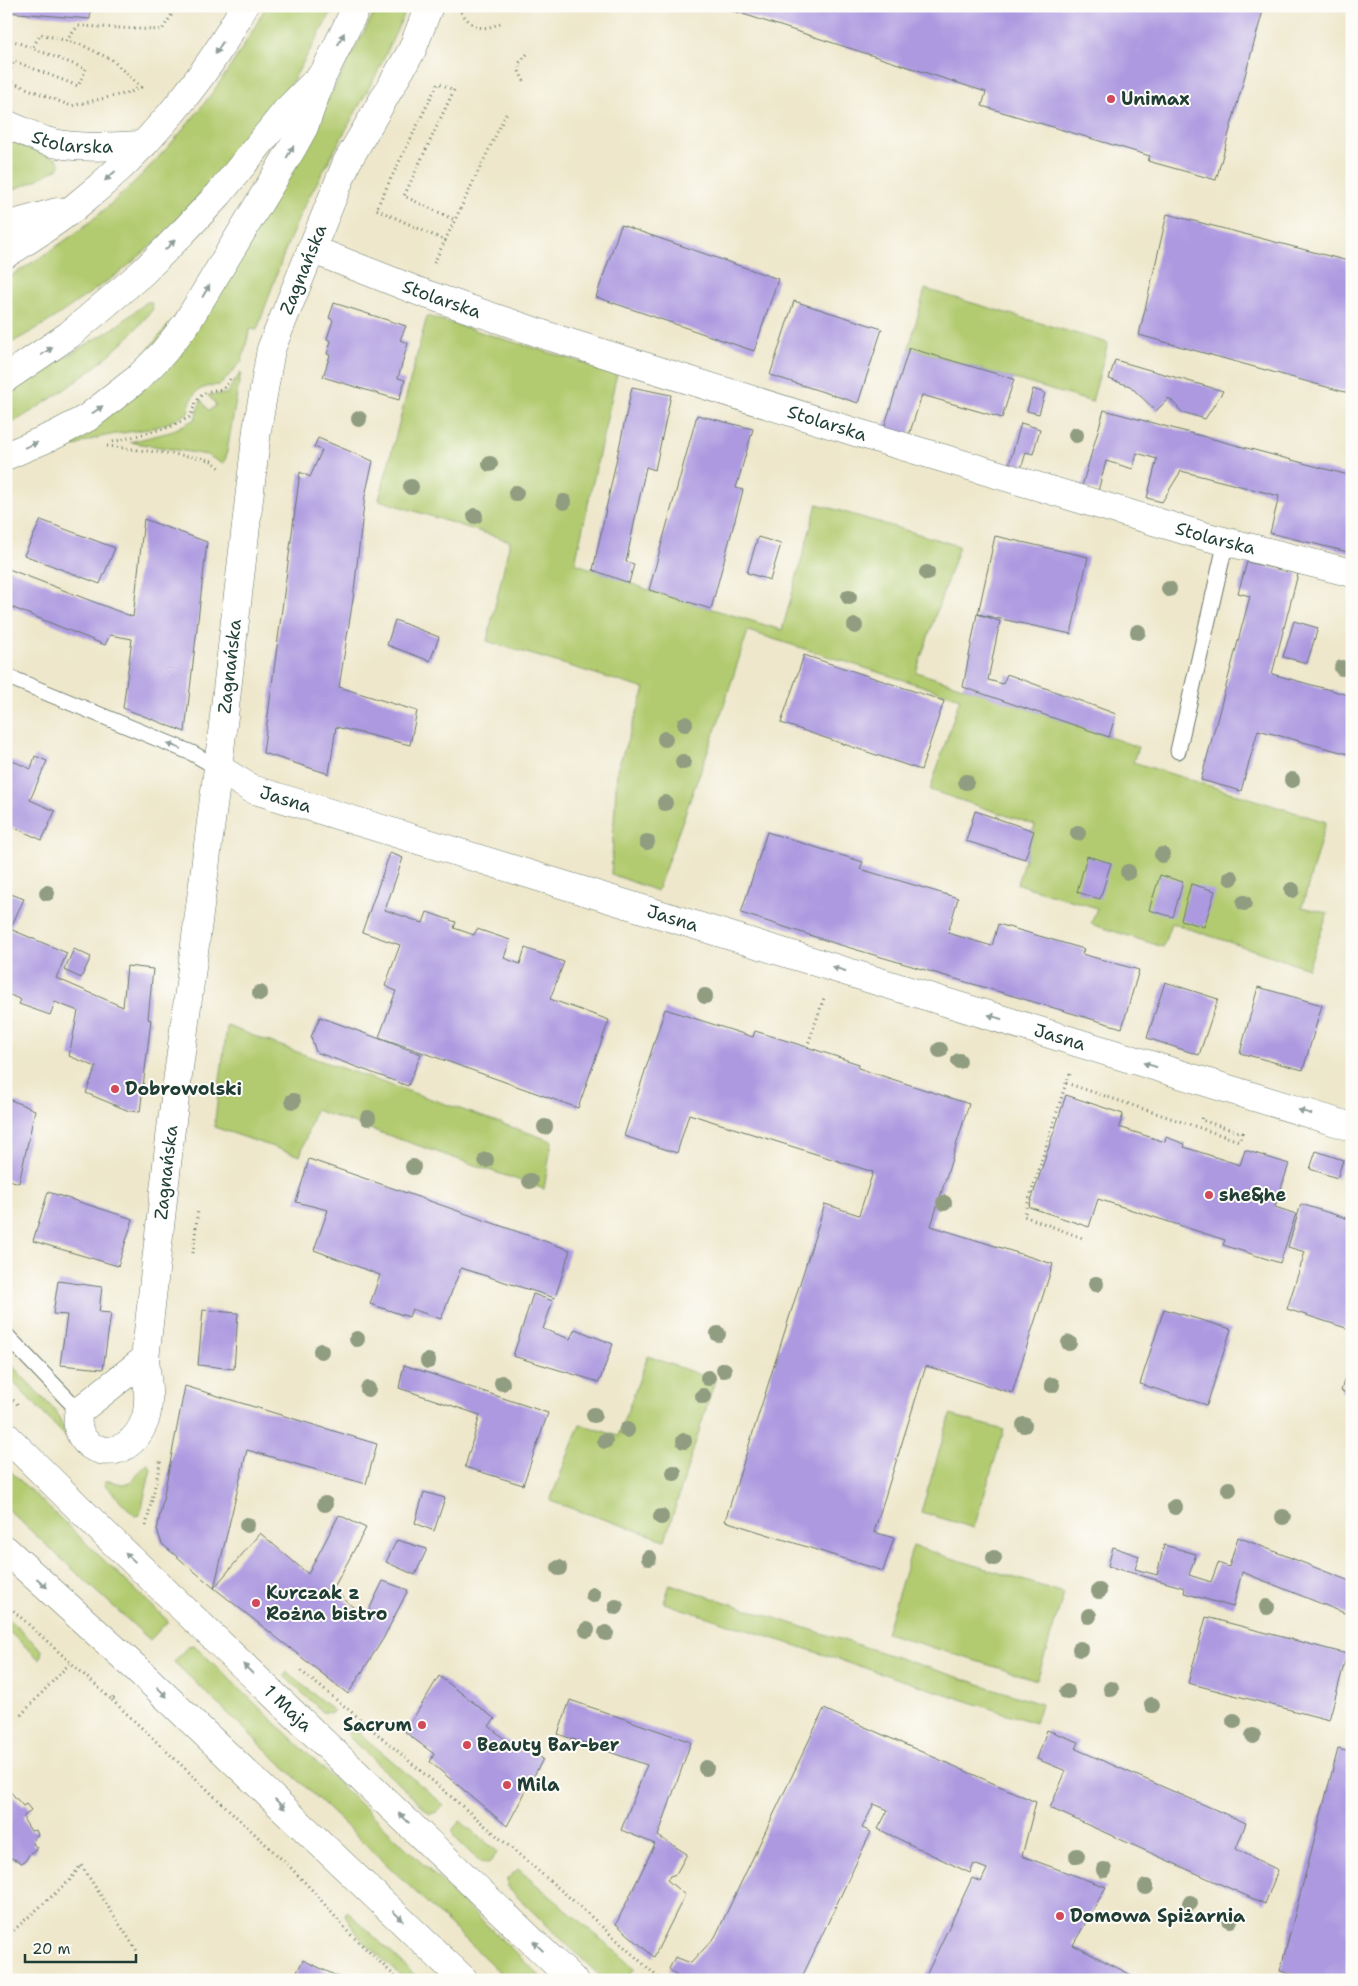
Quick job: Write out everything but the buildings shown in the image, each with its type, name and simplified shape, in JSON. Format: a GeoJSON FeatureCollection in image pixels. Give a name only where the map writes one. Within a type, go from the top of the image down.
{"type":"FeatureCollection","features":[{"type":"Feature","properties":{"kind":"street"},"geometry":{"type":"LineString","coordinates":[[6,254],[75,207],[143,145],[176,107],[211,60],[244,6]]}},
{"type":"Feature","properties":{"kind":"street"},"geometry":{"type":"LineString","coordinates":[[6,456],[55,435],[87,418],[138,379],[163,353],[186,324],[304,127],[324,72],[357,6]]}},
{"type":"Feature","properties":{"kind":"street","name":"Zagnańska"},"geometry":{"type":"LineString","coordinates":[[79,1411],[78,1425],[83,1438],[90,1444],[106,1451],[125,1447],[137,1436],[145,1419],[148,1393],[145,1359],[169,1145],[218,768],[257,430],[271,349],[347,162],[412,50],[429,6]]}},
{"type":"Feature","properties":{"kind":"street"},"geometry":{"type":"LineString","coordinates":[[6,378],[69,336],[144,272],[218,194],[286,110],[324,72]]}},
{"type":"Feature","properties":{"kind":"street","name":"Stolarska"},"geometry":{"type":"LineString","coordinates":[[6,124],[46,140],[65,144],[88,146],[143,145]]}},
{"type":"Feature","properties":{"kind":"street"},"geometry":{"type":"LineString","coordinates":[[6,226],[75,207]]}},
{"type":"Feature","properties":{"kind":"street","name":"Stolarska"},"geometry":{"type":"LineString","coordinates":[[311,249],[420,292],[551,337],[855,432],[1226,541],[1352,573]]}},
{"type":"Feature","properties":{"kind":"street","name":"Jasna"},"geometry":{"type":"LineString","coordinates":[[218,768],[252,789],[1352,1127]]}},
{"type":"Feature","properties":{"kind":"street"},"geometry":{"type":"LineString","coordinates":[[79,1411],[145,1359]]}},
{"type":"Feature","properties":{"kind":"street","name":"1 Maja"},"geometry":{"type":"LineString","coordinates":[[6,1436],[104,1533],[573,1980]]}},
{"type":"Feature","properties":{"kind":"street"},"geometry":{"type":"LineString","coordinates":[[6,1550],[139,1671],[464,1980]]}},
{"type":"Feature","properties":{"kind":"lane"},"geometry":{"type":"LineString","coordinates":[[1178,751],[1226,541]]}},
{"type":"Feature","properties":{"kind":"lane","name":"Jasna"},"geometry":{"type":"LineString","coordinates":[[6,676],[192,753],[218,768]]}},
{"type":"Feature","properties":{"kind":"lane"},"geometry":{"type":"LineString","coordinates":[[6,1335],[79,1411]]}},
{"type":"Feature","properties":{"kind":"path"},"geometry":{"type":"LineString","coordinates":[[66,41],[78,26],[162,30],[177,6]]}},
{"type":"Feature","properties":{"kind":"path"},"geometry":{"type":"LineString","coordinates":[[459,6],[469,23],[479,28],[491,28],[502,22]]}},
{"type":"Feature","properties":{"kind":"path"},"geometry":{"type":"LineString","coordinates":[[6,38],[86,70],[78,86],[14,61],[6,80],[71,106],[131,92],[141,87],[112,60],[82,44],[40,34],[32,48]]}},
{"type":"Feature","properties":{"kind":"path"},"geometry":{"type":"LineString","coordinates":[[524,81],[519,71],[519,63],[529,52]]}},
{"type":"Feature","properties":{"kind":"path"},"geometry":{"type":"LineString","coordinates":[[446,242],[376,209],[438,83],[454,90],[404,196],[455,220]]}},
{"type":"Feature","properties":{"kind":"path"},"geometry":{"type":"LineString","coordinates":[[434,264],[506,112]]}},
{"type":"Feature","properties":{"kind":"path"},"geometry":{"type":"LineString","coordinates":[[222,470],[212,461],[196,457],[104,445],[170,427],[190,417],[197,399],[206,391],[223,389],[233,376]]}},
{"type":"Feature","properties":{"kind":"path"},"geometry":{"type":"LineString","coordinates":[[807,1047],[826,992]]}},
{"type":"Feature","properties":{"kind":"path"},"geometry":{"type":"LineString","coordinates":[[1071,1069],[1024,1216],[1085,1239]]}},
{"type":"Feature","properties":{"kind":"path"},"geometry":{"type":"LineString","coordinates":[[1066,1083],[1239,1141]]}},
{"type":"Feature","properties":{"kind":"path"},"geometry":{"type":"LineString","coordinates":[[193,1256],[198,1208]]}},
{"type":"Feature","properties":{"kind":"path"},"geometry":{"type":"LineString","coordinates":[[144,1535],[163,1450]]}},
{"type":"Feature","properties":{"kind":"path"},"geometry":{"type":"LineString","coordinates":[[6,1604],[71,1662],[291,1868],[349,1933],[399,1980]]}},
{"type":"Feature","properties":{"kind":"path"},"geometry":{"type":"LineString","coordinates":[[21,1715],[71,1662]]}},
{"type":"Feature","properties":{"kind":"path"},"geometry":{"type":"LineString","coordinates":[[294,1666],[354,1714],[577,1904],[661,1980]]}},
{"type":"Feature","properties":{"kind":"path"},"geometry":{"type":"LineString","coordinates":[[112,1700],[119,1693]]}},
{"type":"Feature","properties":{"kind":"path"},"geometry":{"type":"LineString","coordinates":[[6,1937],[70,1880],[81,1865],[137,1951]]}},
{"type":"Feature","properties":{"kind":"green space"},"geometry":{"type":"Polygon","coordinates":[[[266,6],[335,6],[291,84],[255,135],[158,240],[123,270],[48,322],[6,346],[6,279],[50,251],[91,221],[166,149],[211,95],[231,66],[266,6]]]}},
{"type":"Feature","properties":{"kind":"green space"},"geometry":{"type":"Polygon","coordinates":[[[378,6],[408,6],[377,73],[303,208],[286,248],[257,330],[250,329],[242,361],[220,385],[206,387],[197,392],[194,395],[188,413],[157,427],[103,436],[74,447],[70,442],[258,219],[333,90],[378,6]]]}},
{"type":"Feature","properties":{"kind":"green space"},"geometry":{"type":"Polygon","coordinates":[[[6,139],[57,159],[60,165],[59,168],[33,182],[6,192],[6,139]]]}},
{"type":"Feature","properties":{"kind":"green space"},"geometry":{"type":"Polygon","coordinates":[[[925,289],[1108,343],[1092,402],[909,348],[925,289]]]}},
{"type":"Feature","properties":{"kind":"green space"},"geometry":{"type":"Polygon","coordinates":[[[147,302],[151,302],[153,309],[121,344],[103,360],[66,389],[6,427],[6,392],[114,328],[147,302]]]}},
{"type":"Feature","properties":{"kind":"green space"},"geometry":{"type":"Polygon","coordinates":[[[427,316],[617,373],[575,563],[649,590],[782,630],[817,504],[959,546],[916,672],[1138,747],[1133,762],[1326,822],[1302,907],[1328,913],[1308,968],[1171,923],[1163,947],[1091,924],[1097,908],[1017,884],[1035,825],[930,790],[960,698],[748,631],[719,720],[657,891],[611,874],[617,770],[645,689],[487,641],[510,541],[379,500],[427,316]]]}},
{"type":"Feature","properties":{"kind":"green space"},"geometry":{"type":"Polygon","coordinates":[[[241,372],[225,462],[223,464],[207,455],[130,442],[170,432],[195,419],[201,400],[209,411],[216,405],[208,395],[226,394],[241,372]]]}},
{"type":"Feature","properties":{"kind":"green space"},"geometry":{"type":"Polygon","coordinates":[[[227,1026],[327,1063],[552,1141],[544,1189],[315,1110],[300,1156],[214,1127],[227,1026]]]}},
{"type":"Feature","properties":{"kind":"green space"},"geometry":{"type":"Polygon","coordinates":[[[648,1356],[715,1380],[665,1540],[550,1501],[580,1424],[618,1436],[648,1356]]]}},
{"type":"Feature","properties":{"kind":"green space"},"geometry":{"type":"Polygon","coordinates":[[[6,1359],[57,1413],[69,1440],[6,1375],[6,1359]]]}},
{"type":"Feature","properties":{"kind":"green space"},"geometry":{"type":"Polygon","coordinates":[[[950,1415],[1004,1430],[974,1528],[921,1512],[950,1415]]]}},
{"type":"Feature","properties":{"kind":"green space"},"geometry":{"type":"Polygon","coordinates":[[[148,1464],[151,1469],[140,1515],[135,1516],[105,1485],[105,1481],[130,1483],[148,1464]]]}},
{"type":"Feature","properties":{"kind":"green space"},"geometry":{"type":"Polygon","coordinates":[[[6,1467],[168,1621],[150,1640],[6,1508],[6,1467]]]}},
{"type":"Feature","properties":{"kind":"green space"},"geometry":{"type":"Polygon","coordinates":[[[913,1546],[1064,1593],[1037,1680],[886,1633],[913,1546]]]}},
{"type":"Feature","properties":{"kind":"green space"},"geometry":{"type":"Polygon","coordinates":[[[670,1584],[1041,1704],[1035,1723],[664,1603],[670,1584]]]}},
{"type":"Feature","properties":{"kind":"green space"},"geometry":{"type":"Polygon","coordinates":[[[6,1617],[42,1650],[40,1660],[6,1629],[6,1617]]]}},
{"type":"Feature","properties":{"kind":"green space"},"geometry":{"type":"Polygon","coordinates":[[[194,1645],[544,1980],[508,1980],[174,1662],[188,1646],[194,1645]]]}},
{"type":"Feature","properties":{"kind":"green space"},"geometry":{"type":"Polygon","coordinates":[[[287,1672],[334,1711],[332,1713],[323,1712],[284,1676],[287,1672]]]}},
{"type":"Feature","properties":{"kind":"green space"},"geometry":{"type":"Polygon","coordinates":[[[351,1726],[444,1805],[437,1812],[430,1814],[348,1736],[348,1730],[351,1726]]]}},
{"type":"Feature","properties":{"kind":"green space"},"geometry":{"type":"Polygon","coordinates":[[[460,1821],[498,1852],[489,1863],[481,1863],[454,1837],[453,1829],[460,1821]]]}},
{"type":"Feature","properties":{"kind":"green space"},"geometry":{"type":"Polygon","coordinates":[[[518,1869],[635,1968],[625,1980],[604,1980],[507,1887],[507,1879],[518,1869]]]}},
{"type":"Feature","properties":{"kind":"green space"},"geometry":{"type":"Polygon","coordinates":[[[347,1911],[420,1980],[405,1980],[360,1938],[345,1915],[347,1911]]]}},
{"type":"Feature","properties":{"kind":"place","name":"Unimax"},"geometry":{"type":"Point","coordinates":[1111,99]}},
{"type":"Feature","properties":{"kind":"place","name":"Dobrowolski"},"geometry":{"type":"Point","coordinates":[115,1089]}},
{"type":"Feature","properties":{"kind":"place","name":"she&he"},"geometry":{"type":"Point","coordinates":[1209,1195]}},
{"type":"Feature","properties":{"kind":"place","name":"Kurczak z Rożna bistro"},"geometry":{"type":"Point","coordinates":[256,1603]}},
{"type":"Feature","properties":{"kind":"place","name":"Sacrum"},"geometry":{"type":"Point","coordinates":[422,1725]}},
{"type":"Feature","properties":{"kind":"place","name":"Beauty Bar-ber"},"geometry":{"type":"Point","coordinates":[467,1745]}},
{"type":"Feature","properties":{"kind":"place","name":"Mila"},"geometry":{"type":"Point","coordinates":[507,1785]}},
{"type":"Feature","properties":{"kind":"place","name":"Domowa Spiżarnia"},"geometry":{"type":"Point","coordinates":[1060,1916]}}]}
